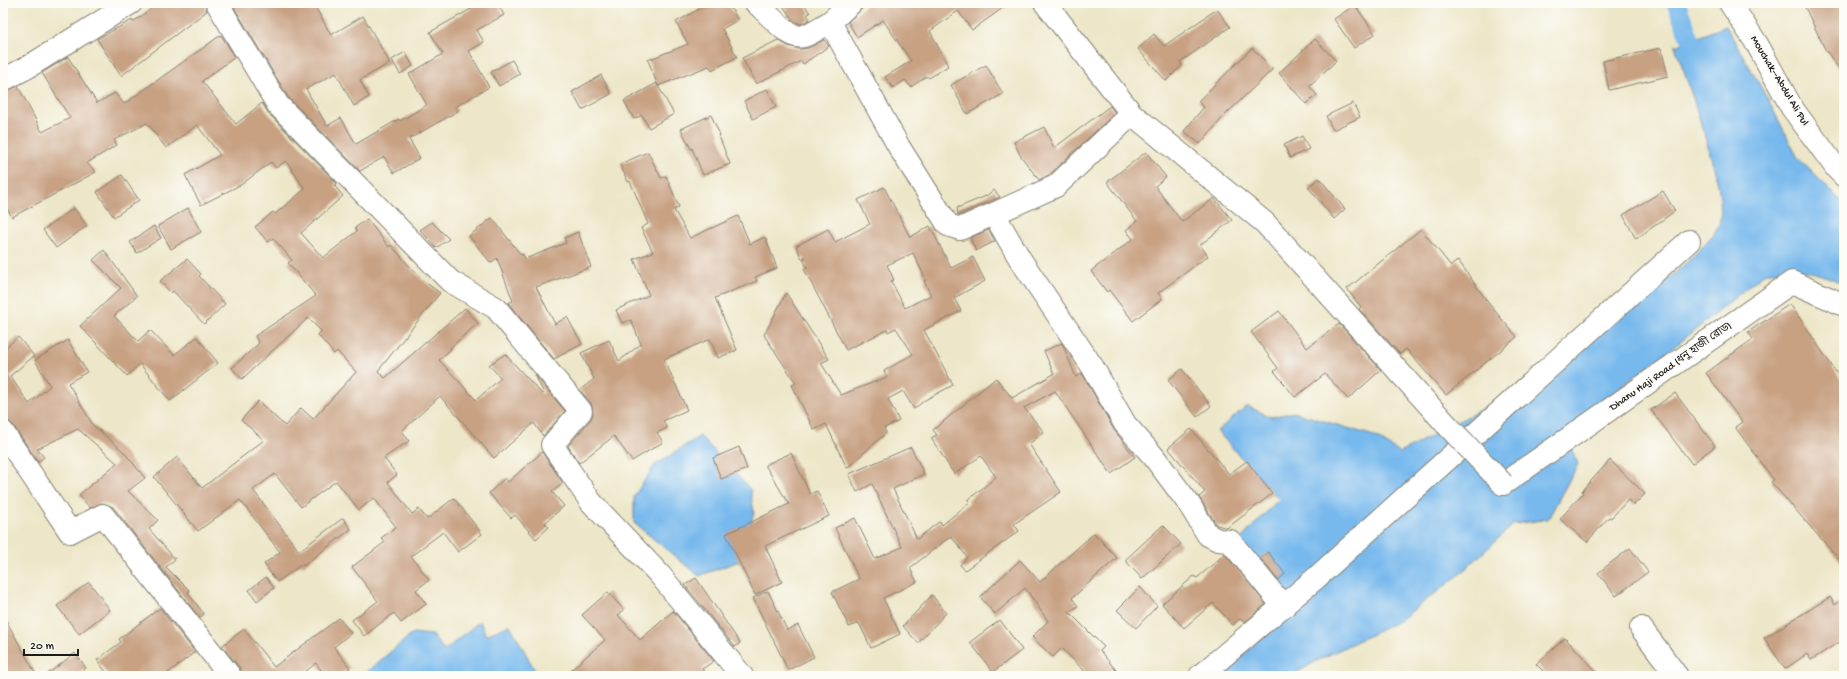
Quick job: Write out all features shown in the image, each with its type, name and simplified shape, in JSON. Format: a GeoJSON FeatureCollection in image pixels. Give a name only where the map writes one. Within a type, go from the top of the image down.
{"type":"FeatureCollection","features":[{"type":"Feature","properties":{"kind":"street"},"geometry":{"type":"LineString","coordinates":[[3,80],[28,67],[132,3]]}},
{"type":"Feature","properties":{"kind":"street"},"geometry":{"type":"LineString","coordinates":[[217,3],[278,105],[450,281],[496,308],[581,411],[552,445],[591,502],[660,575],[742,676]]}},
{"type":"Feature","properties":{"kind":"street"},"geometry":{"type":"LineString","coordinates":[[756,3],[789,33],[796,37],[804,36],[830,22],[851,3]]}},
{"type":"Feature","properties":{"kind":"street"},"geometry":{"type":"LineString","coordinates":[[830,22],[899,147],[948,225],[960,229],[1056,186],[1132,114],[1045,3]]}},
{"type":"Feature","properties":{"kind":"street","name":"Mouchak--Abdul Ali Pul"},"geometry":{"type":"LineString","coordinates":[[1730,3],[1757,44],[1792,108],[1837,169],[1844,176]]}},
{"type":"Feature","properties":{"kind":"street","name":"Dhanu Haji Road (ধনু হাজী রোড)"},"geometry":{"type":"LineString","coordinates":[[1132,114],[1264,223],[1446,424],[1503,484],[1792,282],[1844,305]]}},
{"type":"Feature","properties":{"kind":"street"},"geometry":{"type":"LineString","coordinates":[[994,214],[1020,258],[1092,366],[1125,424],[1154,457],[1189,504],[1208,535],[1218,540],[1230,541],[1284,607]]}},
{"type":"Feature","properties":{"kind":"street"},"geometry":{"type":"LineString","coordinates":[[1200,676],[1284,607],[1689,241]]}},
{"type":"Feature","properties":{"kind":"street"},"geometry":{"type":"LineString","coordinates":[[3,432],[70,532],[104,515],[230,676]]}},
{"type":"Feature","properties":{"kind":"street"},"geometry":{"type":"LineString","coordinates":[[1640,628],[1677,676]]}},
{"type":"Feature","properties":{"kind":"water"},"geometry":{"type":"Polygon","coordinates":[[[1726,26],[1767,98],[1798,158],[1844,204],[1844,284],[1803,270],[1793,269],[1772,271],[1762,275],[1688,336],[1603,401],[1567,439],[1578,464],[1548,519],[1514,524],[1459,575],[1399,621],[1318,660],[1291,676],[1221,676],[1291,610],[1239,541],[1279,499],[1217,431],[1247,406],[1271,417],[1294,412],[1374,436],[1400,453],[1536,379],[1607,329],[1668,279],[1694,255],[1712,235],[1720,221],[1721,212],[1716,174],[1675,46],[1726,26]]]}},
{"type":"Feature","properties":{"kind":"water"},"geometry":{"type":"Polygon","coordinates":[[[700,436],[750,489],[754,512],[739,561],[699,576],[634,523],[634,496],[655,465],[700,436]]]}},
{"type":"Feature","properties":{"kind":"water"},"geometry":{"type":"Polygon","coordinates":[[[480,621],[486,635],[510,625],[538,676],[362,676],[413,633],[432,635],[444,651],[480,621]]]}},
{"type":"Feature","properties":{"kind":"building"},"geometry":{"type":"Polygon","coordinates":[[[159,3],[205,3],[207,11],[121,76],[97,39],[132,20],[133,22],[159,3]]]}},
{"type":"Feature","properties":{"kind":"building"},"geometry":{"type":"Polygon","coordinates":[[[241,3],[313,3],[331,35],[363,16],[390,63],[360,80],[369,97],[354,106],[336,73],[306,89],[327,126],[341,118],[356,144],[399,119],[400,121],[427,105],[409,74],[443,54],[430,32],[471,9],[467,3],[497,3],[504,15],[477,30],[484,42],[469,51],[489,87],[455,107],[458,111],[409,139],[420,158],[394,173],[384,157],[360,171],[288,97],[234,7],[241,3]]]}},
{"type":"Feature","properties":{"kind":"building"},"geometry":{"type":"Polygon","coordinates":[[[710,3],[728,3],[738,20],[722,29],[737,57],[712,70],[709,66],[658,86],[674,114],[649,128],[642,115],[634,119],[624,101],[657,83],[648,60],[688,44],[676,22],[710,3]]]}},
{"type":"Feature","properties":{"kind":"building"},"geometry":{"type":"Polygon","coordinates":[[[781,3],[803,3],[810,13],[807,15],[810,19],[801,24],[798,23],[793,20],[781,3]]]}},
{"type":"Feature","properties":{"kind":"building"},"geometry":{"type":"Polygon","coordinates":[[[868,3],[1010,3],[972,30],[958,11],[930,31],[948,66],[929,78],[927,76],[911,87],[905,80],[893,88],[885,77],[911,61],[883,20],[857,37],[848,22],[868,3]]]}},
{"type":"Feature","properties":{"kind":"building"},"geometry":{"type":"Polygon","coordinates":[[[1803,3],[1840,3],[1844,10],[1844,76],[1825,49],[1803,3]]]}},
{"type":"Feature","properties":{"kind":"building"},"geometry":{"type":"Polygon","coordinates":[[[1355,5],[1375,34],[1354,48],[1334,19],[1355,5]]]}},
{"type":"Feature","properties":{"kind":"building"},"geometry":{"type":"Polygon","coordinates":[[[1217,9],[1230,27],[1180,62],[1182,65],[1166,81],[1138,49],[1154,34],[1164,46],[1217,9]]]}},
{"type":"Feature","properties":{"kind":"building"},"geometry":{"type":"Polygon","coordinates":[[[221,35],[235,57],[202,81],[236,124],[262,103],[269,114],[337,183],[334,185],[343,196],[301,233],[323,258],[357,231],[355,228],[367,219],[389,247],[391,245],[421,279],[440,293],[378,371],[385,378],[465,308],[478,323],[439,360],[476,400],[501,378],[489,365],[505,354],[542,394],[544,393],[535,375],[565,411],[543,436],[534,423],[494,458],[440,396],[402,431],[409,441],[384,458],[397,475],[388,482],[412,514],[419,509],[427,519],[454,498],[482,534],[458,552],[443,532],[411,556],[429,580],[416,590],[426,604],[401,623],[394,613],[364,636],[352,620],[378,601],[352,567],[385,542],[381,538],[396,527],[374,498],[359,510],[336,481],[301,507],[275,474],[253,490],[299,551],[343,518],[351,529],[303,566],[302,564],[277,582],[264,564],[280,552],[240,500],[198,531],[154,477],[177,457],[202,488],[264,440],[241,420],[258,401],[285,426],[301,408],[313,419],[356,372],[337,351],[334,354],[318,335],[321,331],[308,318],[242,379],[232,368],[259,343],[255,336],[316,296],[288,263],[292,260],[273,238],[268,242],[255,227],[273,212],[275,214],[305,189],[286,161],[276,168],[271,162],[242,184],[201,205],[185,175],[220,155],[197,125],[166,148],[147,123],[114,140],[117,145],[87,163],[96,172],[12,217],[3,201],[3,92],[18,86],[42,132],[70,118],[42,73],[68,57],[97,103],[115,93],[124,104],[221,35]]]}},
{"type":"Feature","properties":{"kind":"building"},"geometry":{"type":"Polygon","coordinates":[[[1315,39],[1336,61],[1309,86],[1317,95],[1306,104],[1279,73],[1315,39]]]}},
{"type":"Feature","properties":{"kind":"building"},"geometry":{"type":"Polygon","coordinates":[[[778,40],[788,46],[799,49],[808,48],[824,40],[829,46],[803,64],[801,61],[756,84],[742,58],[778,40]]]}},
{"type":"Feature","properties":{"kind":"building"},"geometry":{"type":"Polygon","coordinates":[[[1252,48],[1273,69],[1225,115],[1200,144],[1184,131],[1204,107],[1198,101],[1252,48]]]}},
{"type":"Feature","properties":{"kind":"building"},"geometry":{"type":"Polygon","coordinates":[[[1661,48],[1668,76],[1609,90],[1603,61],[1661,48]]]}},
{"type":"Feature","properties":{"kind":"building"},"geometry":{"type":"Polygon","coordinates":[[[405,52],[413,66],[400,74],[392,60],[405,52]]]}},
{"type":"Feature","properties":{"kind":"building"},"geometry":{"type":"Polygon","coordinates":[[[512,60],[520,74],[499,86],[491,72],[512,60]]]}},
{"type":"Feature","properties":{"kind":"building"},"geometry":{"type":"Polygon","coordinates":[[[986,65],[1003,94],[967,114],[951,85],[986,65]]]}},
{"type":"Feature","properties":{"kind":"building"},"geometry":{"type":"Polygon","coordinates":[[[601,75],[611,94],[582,110],[572,92],[601,75]]]}},
{"type":"Feature","properties":{"kind":"building"},"geometry":{"type":"Polygon","coordinates":[[[767,89],[776,107],[753,119],[744,101],[767,89]]]}},
{"type":"Feature","properties":{"kind":"building"},"geometry":{"type":"Polygon","coordinates":[[[1353,103],[1360,117],[1333,130],[1326,116],[1353,103]]]}},
{"type":"Feature","properties":{"kind":"building"},"geometry":{"type":"Polygon","coordinates":[[[1110,106],[1115,113],[1049,175],[1039,180],[1020,155],[1014,142],[1044,127],[1054,148],[1110,106]]]}},
{"type":"Feature","properties":{"kind":"building"},"geometry":{"type":"Polygon","coordinates":[[[711,115],[730,164],[703,175],[692,148],[691,149],[681,129],[711,115]]]}},
{"type":"Feature","properties":{"kind":"building"},"geometry":{"type":"Polygon","coordinates":[[[1302,136],[1309,149],[1290,158],[1284,145],[1302,136]]]}},
{"type":"Feature","properties":{"kind":"building"},"geometry":{"type":"Polygon","coordinates":[[[648,152],[661,178],[666,176],[679,207],[674,210],[690,238],[738,216],[750,244],[765,237],[777,268],[755,277],[757,281],[715,298],[737,350],[718,358],[710,339],[664,359],[687,410],[663,421],[667,428],[657,433],[663,442],[632,461],[614,436],[579,463],[568,446],[591,419],[593,414],[591,403],[580,390],[594,379],[581,353],[609,340],[619,361],[641,344],[631,320],[622,323],[616,310],[649,295],[634,259],[653,252],[641,228],[648,224],[630,181],[628,182],[620,164],[648,152]]]}},
{"type":"Feature","properties":{"kind":"building"},"geometry":{"type":"Polygon","coordinates":[[[1146,152],[1166,177],[1155,186],[1182,222],[1214,198],[1232,220],[1200,245],[1208,256],[1158,293],[1162,299],[1133,321],[1109,290],[1107,292],[1091,271],[1133,239],[1126,230],[1137,221],[1107,182],[1146,152]]]}},
{"type":"Feature","properties":{"kind":"building"},"geometry":{"type":"Polygon","coordinates":[[[122,175],[139,200],[114,217],[97,192],[122,175]]]}},
{"type":"Feature","properties":{"kind":"building"},"geometry":{"type":"Polygon","coordinates":[[[1319,178],[1345,209],[1334,219],[1308,187],[1319,178]]]}},
{"type":"Feature","properties":{"kind":"building"},"geometry":{"type":"Polygon","coordinates":[[[884,187],[910,237],[930,226],[951,268],[973,257],[985,281],[954,298],[961,311],[924,330],[953,385],[925,400],[914,409],[903,391],[888,399],[899,421],[884,428],[886,433],[847,468],[826,424],[814,430],[792,385],[796,383],[764,335],[786,293],[829,359],[821,363],[841,395],[887,377],[884,371],[913,354],[896,328],[888,332],[887,330],[846,350],[804,269],[807,267],[804,261],[805,257],[802,259],[796,246],[828,229],[835,242],[870,224],[858,200],[884,187]],[[913,253],[887,265],[894,280],[891,281],[905,308],[931,295],[924,281],[926,280],[913,253]]]}},
{"type":"Feature","properties":{"kind":"building"},"geometry":{"type":"Polygon","coordinates":[[[994,190],[1000,197],[958,215],[957,208],[986,196],[994,190]]]}},
{"type":"Feature","properties":{"kind":"building"},"geometry":{"type":"Polygon","coordinates":[[[1663,191],[1675,211],[1636,239],[1623,215],[1663,191]]]}},
{"type":"Feature","properties":{"kind":"building"},"geometry":{"type":"Polygon","coordinates":[[[74,208],[87,226],[56,248],[43,230],[74,208]]]}},
{"type":"Feature","properties":{"kind":"building"},"geometry":{"type":"Polygon","coordinates":[[[188,208],[201,232],[171,249],[158,226],[188,208]]]}},
{"type":"Feature","properties":{"kind":"building"},"geometry":{"type":"Polygon","coordinates":[[[492,218],[521,255],[523,254],[525,259],[566,243],[564,238],[578,232],[591,267],[536,287],[555,324],[567,317],[582,344],[554,359],[508,303],[513,301],[497,258],[491,263],[469,236],[492,218]]]}},
{"type":"Feature","properties":{"kind":"building"},"geometry":{"type":"Polygon","coordinates":[[[432,222],[449,239],[436,248],[420,230],[432,222]]]}},
{"type":"Feature","properties":{"kind":"building"},"geometry":{"type":"Polygon","coordinates":[[[154,226],[161,238],[137,253],[130,242],[154,226]]]}},
{"type":"Feature","properties":{"kind":"building"},"geometry":{"type":"Polygon","coordinates":[[[1421,229],[1451,266],[1458,260],[1489,304],[1517,337],[1446,395],[1406,349],[1400,354],[1359,309],[1361,307],[1347,289],[1421,229]]]}},
{"type":"Feature","properties":{"kind":"building"},"geometry":{"type":"Polygon","coordinates":[[[989,230],[995,241],[976,251],[970,238],[989,230]]]}},
{"type":"Feature","properties":{"kind":"building"},"geometry":{"type":"Polygon","coordinates":[[[104,250],[137,296],[114,316],[138,341],[150,330],[174,355],[197,337],[218,363],[170,401],[140,364],[127,376],[80,326],[121,288],[93,260],[104,250]]]}},
{"type":"Feature","properties":{"kind":"building"},"geometry":{"type":"Polygon","coordinates":[[[187,259],[201,274],[199,276],[225,304],[204,324],[173,291],[171,293],[160,281],[187,259]]]}},
{"type":"Feature","properties":{"kind":"building"},"geometry":{"type":"Polygon","coordinates":[[[1790,304],[1844,384],[1844,565],[1771,482],[1774,480],[1735,427],[1742,422],[1706,373],[1753,339],[1748,332],[1790,304]]]}},
{"type":"Feature","properties":{"kind":"building"},"geometry":{"type":"Polygon","coordinates":[[[1279,311],[1307,348],[1339,324],[1381,370],[1348,399],[1325,374],[1295,397],[1274,371],[1278,368],[1251,332],[1279,311]]]}},
{"type":"Feature","properties":{"kind":"building"},"geometry":{"type":"Polygon","coordinates":[[[18,337],[34,356],[10,376],[29,404],[50,386],[35,360],[68,340],[87,372],[68,383],[93,425],[124,452],[145,478],[128,491],[158,520],[149,529],[175,559],[166,567],[190,591],[188,593],[204,614],[200,618],[113,507],[102,503],[90,508],[79,495],[117,463],[78,429],[37,449],[44,457],[38,462],[13,425],[9,421],[3,420],[3,350],[18,337]]]}},
{"type":"Feature","properties":{"kind":"building"},"geometry":{"type":"Polygon","coordinates":[[[1062,343],[1076,377],[1082,373],[1114,430],[1135,457],[1111,474],[1055,391],[1024,408],[1044,432],[1029,444],[1061,492],[1014,524],[1019,531],[965,570],[960,565],[967,557],[951,536],[910,568],[917,582],[883,598],[900,634],[871,648],[859,623],[849,627],[832,592],[859,579],[835,528],[855,518],[875,559],[902,547],[872,484],[857,492],[849,474],[911,447],[924,474],[893,489],[917,539],[940,521],[942,525],[970,502],[968,500],[996,477],[981,456],[954,474],[931,438],[937,435],[933,430],[996,378],[1012,398],[1054,374],[1044,351],[1062,343]]]}},
{"type":"Feature","properties":{"kind":"building"},"geometry":{"type":"Polygon","coordinates":[[[1182,369],[1211,406],[1197,417],[1168,380],[1182,369]]]}},
{"type":"Feature","properties":{"kind":"building"},"geometry":{"type":"Polygon","coordinates":[[[1675,393],[1715,446],[1692,464],[1651,410],[1675,393]]]}},
{"type":"Feature","properties":{"kind":"building"},"geometry":{"type":"Polygon","coordinates":[[[1191,429],[1229,474],[1247,461],[1272,494],[1227,528],[1217,525],[1199,497],[1205,492],[1168,448],[1191,429]]]}},
{"type":"Feature","properties":{"kind":"building"},"geometry":{"type":"Polygon","coordinates":[[[739,447],[747,469],[721,479],[713,458],[739,447]]]}},
{"type":"Feature","properties":{"kind":"building"},"geometry":{"type":"Polygon","coordinates":[[[542,452],[563,483],[552,492],[564,506],[545,523],[549,527],[536,539],[515,515],[511,518],[489,493],[505,478],[508,482],[542,452]]]}},
{"type":"Feature","properties":{"kind":"building"},"geometry":{"type":"Polygon","coordinates":[[[791,453],[810,494],[817,491],[829,516],[765,546],[782,582],[755,595],[726,534],[789,504],[765,465],[791,453]]]}},
{"type":"Feature","properties":{"kind":"building"},"geometry":{"type":"Polygon","coordinates":[[[1610,460],[1645,494],[1634,505],[1628,500],[1611,518],[1609,517],[1587,542],[1560,519],[1583,493],[1582,491],[1610,460]]]}},
{"type":"Feature","properties":{"kind":"building"},"geometry":{"type":"Polygon","coordinates":[[[1163,525],[1181,544],[1142,579],[1125,560],[1163,525]]]}},
{"type":"Feature","properties":{"kind":"building"},"geometry":{"type":"Polygon","coordinates":[[[1094,533],[1117,558],[1072,598],[1078,606],[1069,612],[1104,647],[1100,651],[1121,676],[1089,676],[1062,648],[1053,657],[1032,637],[1048,621],[1025,588],[995,614],[980,597],[1020,560],[1040,582],[1094,533]]]}},
{"type":"Feature","properties":{"kind":"building"},"geometry":{"type":"Polygon","coordinates":[[[1630,548],[1648,572],[1616,596],[1598,573],[1630,548]]]}},
{"type":"Feature","properties":{"kind":"building"},"geometry":{"type":"Polygon","coordinates":[[[1268,552],[1285,574],[1278,580],[1260,558],[1268,552]]]}},
{"type":"Feature","properties":{"kind":"building"},"geometry":{"type":"Polygon","coordinates":[[[1225,554],[1266,604],[1245,622],[1239,619],[1233,625],[1213,603],[1184,628],[1162,604],[1194,576],[1197,578],[1225,554]]]}},
{"type":"Feature","properties":{"kind":"building"},"geometry":{"type":"Polygon","coordinates":[[[266,577],[274,588],[257,601],[249,590],[266,577]]]}},
{"type":"Feature","properties":{"kind":"building"},"geometry":{"type":"Polygon","coordinates":[[[696,578],[740,643],[735,647],[685,585],[696,578]]]}},
{"type":"Feature","properties":{"kind":"building"},"geometry":{"type":"Polygon","coordinates":[[[89,582],[110,610],[79,634],[57,606],[89,582]]]}},
{"type":"Feature","properties":{"kind":"building"},"geometry":{"type":"Polygon","coordinates":[[[1140,587],[1157,606],[1136,628],[1117,610],[1140,587]]]}},
{"type":"Feature","properties":{"kind":"building"},"geometry":{"type":"Polygon","coordinates":[[[768,591],[787,630],[798,625],[814,657],[788,670],[753,598],[768,591]]]}},
{"type":"Feature","properties":{"kind":"building"},"geometry":{"type":"Polygon","coordinates":[[[608,592],[624,610],[618,615],[640,640],[673,611],[714,661],[702,669],[707,676],[564,676],[605,640],[582,615],[608,592]]]}},
{"type":"Feature","properties":{"kind":"building"},"geometry":{"type":"Polygon","coordinates":[[[932,595],[946,613],[918,643],[903,626],[932,595]]]}},
{"type":"Feature","properties":{"kind":"building"},"geometry":{"type":"Polygon","coordinates":[[[1830,597],[1835,605],[1844,598],[1844,639],[1811,660],[1807,654],[1785,669],[1764,638],[1830,597]]]}},
{"type":"Feature","properties":{"kind":"building"},"geometry":{"type":"Polygon","coordinates":[[[160,608],[195,652],[164,676],[109,676],[97,660],[121,642],[119,639],[160,608]]]}},
{"type":"Feature","properties":{"kind":"building"},"geometry":{"type":"Polygon","coordinates":[[[3,615],[37,676],[3,676],[3,615]]]}},
{"type":"Feature","properties":{"kind":"building"},"geometry":{"type":"Polygon","coordinates":[[[339,618],[351,633],[334,647],[350,668],[338,676],[325,676],[316,663],[300,676],[242,676],[240,668],[222,646],[244,629],[274,667],[339,618]]]}},
{"type":"Feature","properties":{"kind":"building"},"geometry":{"type":"Polygon","coordinates":[[[1000,620],[1022,650],[993,672],[970,642],[1000,620]]]}},
{"type":"Feature","properties":{"kind":"building"},"geometry":{"type":"Polygon","coordinates":[[[1565,638],[1601,676],[1548,676],[1536,664],[1565,638]]]}},
{"type":"Feature","properties":{"kind":"building"},"geometry":{"type":"Polygon","coordinates":[[[75,653],[86,668],[75,676],[45,676],[75,653]]]}},
{"type":"Feature","properties":{"kind":"waterway"},"geometry":{"type":"LineString","coordinates":[[1676,3],[1700,64]]}}]}
